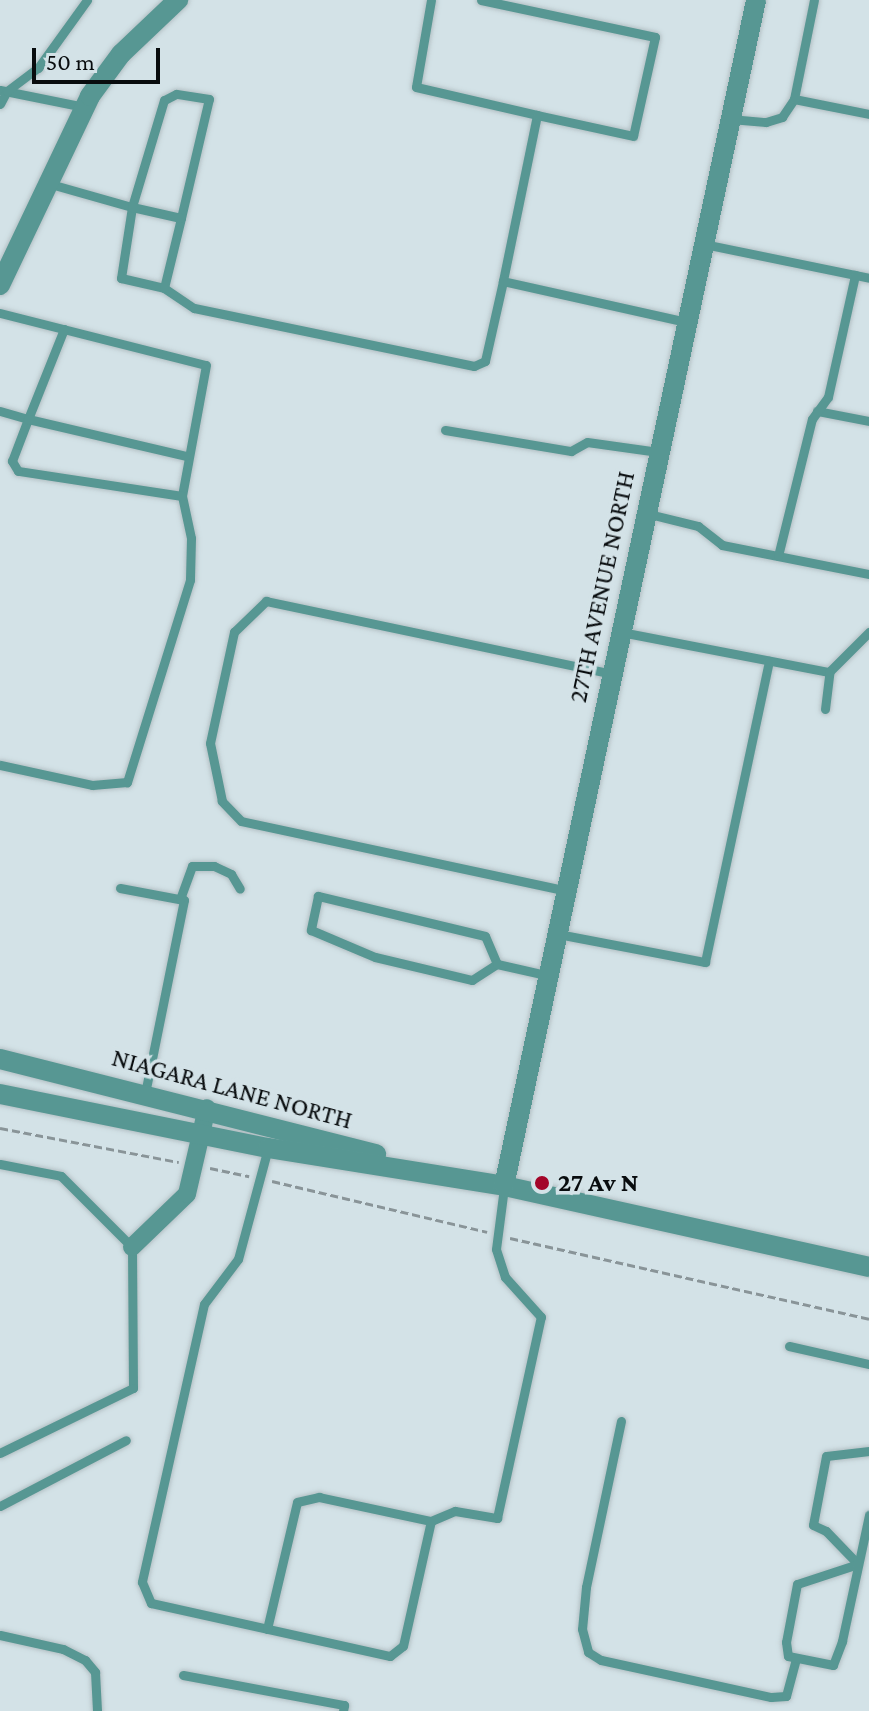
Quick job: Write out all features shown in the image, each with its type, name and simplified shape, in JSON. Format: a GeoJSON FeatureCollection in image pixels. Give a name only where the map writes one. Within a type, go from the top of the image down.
{"type":"FeatureCollection","features":[{"type":"Feature","properties":{"kind":"street"},"geometry":{"type":"LineString","coordinates":[[1,280],[84,107],[121,54],[178,0]]}},
{"type":"Feature","properties":{"kind":"street","name":"27TH AVENUE NORTH"},"geometry":{"type":"LineString","coordinates":[[504,1186],[550,976],[563,890],[756,0]]}},
{"type":"Feature","properties":{"kind":"street","name":"NIAGARA LANE NORTH"},"geometry":{"type":"LineString","coordinates":[[0,1059],[207,1108],[449,1175]]}},
{"type":"Feature","properties":{"kind":"street","name":"NIAGARA LANE NORTH"},"geometry":{"type":"LineString","coordinates":[[0,1094],[268,1148],[449,1175],[869,1267]]}},
{"type":"Feature","properties":{"kind":"street"},"geometry":{"type":"LineString","coordinates":[[132,1247],[187,1194],[207,1108]]}},
{"type":"Feature","properties":{"kind":"lane"},"geometry":{"type":"LineString","coordinates":[[0,104],[4,91],[38,68],[87,0]]}},
{"type":"Feature","properties":{"kind":"lane"},"geometry":{"type":"LineString","coordinates":[[431,0],[416,87],[633,136],[655,37],[481,0]]}},
{"type":"Feature","properties":{"kind":"lane"},"geometry":{"type":"LineString","coordinates":[[730,119],[766,122],[782,117],[794,99],[814,0]]}},
{"type":"Feature","properties":{"kind":"lane"},"geometry":{"type":"LineString","coordinates":[[4,91],[84,107]]}},
{"type":"Feature","properties":{"kind":"lane"},"geometry":{"type":"LineString","coordinates":[[164,288],[209,99],[176,94],[164,100],[132,207],[121,278],[164,288],[194,308],[474,366],[485,361],[537,115]]}},
{"type":"Feature","properties":{"kind":"lane"},"geometry":{"type":"LineString","coordinates":[[794,99],[869,114]]}},
{"type":"Feature","properties":{"kind":"lane"},"geometry":{"type":"LineString","coordinates":[[47,183],[181,218]]}},
{"type":"Feature","properties":{"kind":"lane"},"geometry":{"type":"LineString","coordinates":[[703,244],[869,278]]}},
{"type":"Feature","properties":{"kind":"lane"},"geometry":{"type":"LineString","coordinates":[[778,556],[817,411],[828,397],[855,275]]}},
{"type":"Feature","properties":{"kind":"lane"},"geometry":{"type":"LineString","coordinates":[[503,281],[686,322]]}},
{"type":"Feature","properties":{"kind":"lane"},"geometry":{"type":"LineString","coordinates":[[0,313],[206,365],[186,456],[182,496],[191,538],[190,580],[127,782],[92,785],[0,765]]}},
{"type":"Feature","properties":{"kind":"lane"},"geometry":{"type":"LineString","coordinates":[[64,329],[12,461],[18,471],[182,496]]}},
{"type":"Feature","properties":{"kind":"lane"},"geometry":{"type":"LineString","coordinates":[[0,411],[186,456]]}},
{"type":"Feature","properties":{"kind":"lane"},"geometry":{"type":"LineString","coordinates":[[817,411],[869,421]]}},
{"type":"Feature","properties":{"kind":"lane"},"geometry":{"type":"LineString","coordinates":[[445,430],[571,451],[587,442],[658,452]]}},
{"type":"Feature","properties":{"kind":"lane"},"geometry":{"type":"LineString","coordinates":[[645,513],[698,526],[722,545],[869,574]]}},
{"type":"Feature","properties":{"kind":"lane"},"geometry":{"type":"LineString","coordinates":[[563,890],[241,821],[222,801],[210,743],[234,632],[266,601],[611,674]]}},
{"type":"Feature","properties":{"kind":"lane"},"geometry":{"type":"LineString","coordinates":[[620,632],[830,671]]}},
{"type":"Feature","properties":{"kind":"lane"},"geometry":{"type":"LineString","coordinates":[[825,709],[830,671],[869,632]]}},
{"type":"Feature","properties":{"kind":"lane"},"geometry":{"type":"LineString","coordinates":[[558,934],[705,962],[769,661]]}},
{"type":"Feature","properties":{"kind":"lane"},"geometry":{"type":"LineString","coordinates":[[180,899],[192,866],[214,866],[231,874],[240,889]]}},
{"type":"Feature","properties":{"kind":"lane"},"geometry":{"type":"LineString","coordinates":[[120,888],[184,900],[145,1093]]}},
{"type":"Feature","properties":{"kind":"lane"},"geometry":{"type":"LineString","coordinates":[[497,964],[485,936],[318,896],[311,930],[375,957],[472,980],[497,964],[550,976]]}},
{"type":"Feature","properties":{"kind":"lane"},"geometry":{"type":"LineString","coordinates":[[268,1148],[238,1259],[204,1304],[142,1582],[151,1603],[399,1654],[431,1521]]}},
{"type":"Feature","properties":{"kind":"lane"},"geometry":{"type":"LineString","coordinates":[[0,1164],[61,1176],[132,1247],[133,1388],[0,1453]]}},
{"type":"Feature","properties":{"kind":"lane"},"geometry":{"type":"LineString","coordinates":[[267,1629],[297,1502],[319,1497],[431,1521],[455,1511],[497,1518],[541,1317],[505,1277],[495,1234],[504,1186]]}},
{"type":"Feature","properties":{"kind":"lane"},"geometry":{"type":"LineString","coordinates":[[789,1346],[869,1364]]}},
{"type":"Feature","properties":{"kind":"lane"},"geometry":{"type":"LineString","coordinates":[[621,1421],[586,1587],[582,1629],[588,1652],[601,1660],[771,1697],[786,1696],[796,1658]]}},
{"type":"Feature","properties":{"kind":"lane"},"geometry":{"type":"LineString","coordinates":[[0,1506],[126,1440]]}},
{"type":"Feature","properties":{"kind":"lane"},"geometry":{"type":"LineString","coordinates":[[858,1564],[826,1531],[813,1525],[813,1510],[826,1456],[869,1451]]}},
{"type":"Feature","properties":{"kind":"lane"},"geometry":{"type":"LineString","coordinates":[[858,1564],[797,1584],[786,1642],[788,1656],[833,1665],[858,1564],[869,1515]]}},
{"type":"Feature","properties":{"kind":"lane"},"geometry":{"type":"LineString","coordinates":[[0,1635],[63,1649],[85,1660],[95,1672],[97,1711]]}},
{"type":"Feature","properties":{"kind":"lane"},"geometry":{"type":"LineString","coordinates":[[183,1675],[344,1705],[343,1711]]}},
{"type":"Feature","properties":{"kind":"path"},"geometry":{"type":"LineString","coordinates":[[0,1128],[262,1179],[869,1319]]}},
{"type":"Feature","properties":{"kind":"place","name":"27 Av N"},"geometry":{"type":"Point","coordinates":[542,1183]}}]}
